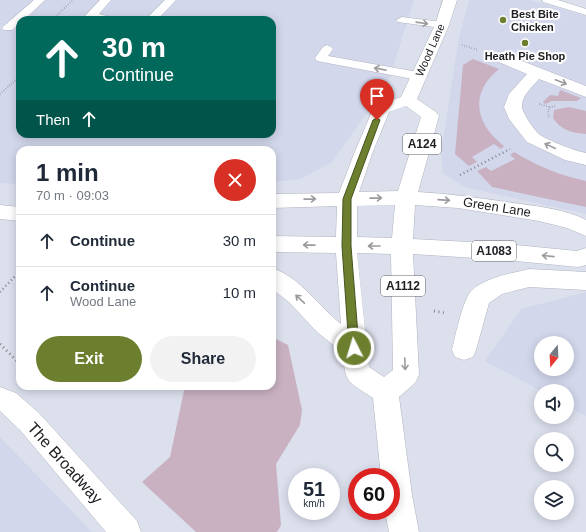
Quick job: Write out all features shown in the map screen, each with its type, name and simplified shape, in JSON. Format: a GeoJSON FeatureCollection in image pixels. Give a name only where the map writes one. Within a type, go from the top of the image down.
{"type":"FeatureCollection","features":[{"type":"Feature","properties":{"kind":"main road","name":"Wood Lane"},"geometry":{"type":"LineString","coordinates":[[408,100],[442,25],[450,0]]}},
{"type":"Feature","properties":{"kind":"main road"},"geometry":{"type":"LineString","coordinates":[[499,57],[586,92]]}},
{"type":"Feature","properties":{"kind":"main road"},"geometry":{"type":"LineString","coordinates":[[536,73],[518,94],[513,107],[518,119],[533,138],[572,156],[586,159]]}},
{"type":"Feature","properties":{"kind":"main road"},"geometry":{"type":"LineString","coordinates":[[404,532],[397,495],[385,392],[357,373],[346,246],[347,199],[363,154],[382,109],[408,100]]}},
{"type":"Feature","properties":{"kind":"main road","name":"A124"},"geometry":{"type":"LineString","coordinates":[[406,198],[430,116],[408,100]]}},
{"type":"Feature","properties":{"kind":"main road"},"geometry":{"type":"LineString","coordinates":[[276,244],[402,246],[406,198]]}},
{"type":"Feature","properties":{"kind":"main road","name":"Green Lane"},"geometry":{"type":"LineString","coordinates":[[347,199],[406,198],[458,201],[518,210],[574,222],[586,229]]}},
{"type":"Feature","properties":{"kind":"main road"},"geometry":{"type":"LineString","coordinates":[[276,201],[347,199]]}},
{"type":"Feature","properties":{"kind":"main road"},"geometry":{"type":"LineString","coordinates":[[0,212],[16,214]]}},
{"type":"Feature","properties":{"kind":"main road","name":"A1083"},"geometry":{"type":"LineString","coordinates":[[402,246],[506,252],[578,260],[586,256]]}},
{"type":"Feature","properties":{"kind":"main road","name":"A1112"},"geometry":{"type":"LineString","coordinates":[[385,392],[406,375],[402,246]]}},
{"type":"Feature","properties":{"kind":"main road"},"geometry":{"type":"LineString","coordinates":[[464,350],[479,298],[495,286],[529,278],[586,281]]}},
{"type":"Feature","properties":{"kind":"main road"},"geometry":{"type":"LineString","coordinates":[[276,280],[298,296],[324,324],[354,348]]}},
{"type":"Feature","properties":{"kind":"main road","name":"The Broadway"},"geometry":{"type":"LineString","coordinates":[[0,398],[7,401],[28,421],[126,532]]}},
{"type":"Feature","properties":{"kind":"lane"},"geometry":{"type":"LineString","coordinates":[[19,16],[40,0]]}},
{"type":"Feature","properties":{"kind":"lane"},"geometry":{"type":"LineString","coordinates":[[91,16],[106,0]]}},
{"type":"Feature","properties":{"kind":"lane"},"geometry":{"type":"LineString","coordinates":[[155,16],[171,0]]}},
{"type":"Feature","properties":{"kind":"lane"},"geometry":{"type":"LineString","coordinates":[[547,0],[586,12]]}},
{"type":"Feature","properties":{"kind":"lane"},"geometry":{"type":"LineString","coordinates":[[4,27],[16,18]]}},
{"type":"Feature","properties":{"kind":"lane"},"geometry":{"type":"LineString","coordinates":[[402,20],[442,25]]}},
{"type":"Feature","properties":{"kind":"lane"},"geometry":{"type":"LineString","coordinates":[[4,27],[16,30]]}},
{"type":"Feature","properties":{"kind":"lane"},"geometry":{"type":"LineString","coordinates":[[327,49],[321,58],[418,76]]}},
{"type":"Feature","properties":{"kind":"path"},"geometry":{"type":"LineString","coordinates":[[56,16],[73,0]]}},
{"type":"Feature","properties":{"kind":"path"},"geometry":{"type":"LineString","coordinates":[[0,94],[16,80]]}},
{"type":"Feature","properties":{"kind":"path"},"geometry":{"type":"LineString","coordinates":[[460,175],[555,126],[548,117],[548,111],[550,107],[559,105]]}},
{"type":"Feature","properties":{"kind":"path"},"geometry":{"type":"LineString","coordinates":[[0,292],[16,275]]}},
{"type":"Feature","properties":{"kind":"path"},"geometry":{"type":"LineString","coordinates":[[0,344],[16,360]]}},
{"type":"Feature","properties":{"kind":"shaded area"},"geometry":{"type":"Polygon","coordinates":[[[0,0],[414,0],[388,83],[332,162],[301,179],[276,182],[276,146],[16,146],[16,184],[0,183],[0,0]]]}},
{"type":"Feature","properties":{"kind":"shaded area"},"geometry":{"type":"Polygon","coordinates":[[[469,0],[530,0],[586,16],[586,214],[464,187],[443,173],[441,153],[459,37],[469,0]]]}},
{"type":"Feature","properties":{"kind":"shaded area"},"geometry":{"type":"Polygon","coordinates":[[[473,59],[499,69],[489,78],[483,88],[479,108],[487,128],[504,146],[501,149],[494,144],[472,157],[477,162],[469,166],[455,154],[463,65],[473,59]]]}},
{"type":"Feature","properties":{"kind":"shaded area"},"geometry":{"type":"Polygon","coordinates":[[[560,90],[581,98],[577,101],[552,101],[545,104],[543,102],[550,95],[558,96],[560,90]]]}},
{"type":"Feature","properties":{"kind":"shaded area"},"geometry":{"type":"Polygon","coordinates":[[[569,107],[586,111],[586,134],[567,130],[559,125],[553,118],[554,110],[569,107]]]}},
{"type":"Feature","properties":{"kind":"shaded area"},"geometry":{"type":"Polygon","coordinates":[[[514,152],[548,170],[586,181],[586,207],[492,187],[477,171],[486,167],[491,171],[515,159],[510,155],[514,152]]]}},
{"type":"Feature","properties":{"kind":"shaded area"},"geometry":{"type":"Polygon","coordinates":[[[586,292],[586,416],[574,410],[574,384],[534,384],[534,387],[485,361],[521,309],[586,292]]]}},
{"type":"Feature","properties":{"kind":"shaded area"},"geometry":{"type":"Polygon","coordinates":[[[276,339],[288,345],[302,410],[300,425],[276,464],[281,525],[277,532],[196,532],[142,482],[170,457],[184,390],[276,390],[276,339]]]}},
{"type":"Feature","properties":{"kind":"shaded area"},"geometry":{"type":"Polygon","coordinates":[[[0,437],[92,532],[0,532],[0,437]]]}},
{"type":"Feature","properties":{"kind":"place","name":"Best Bite Chicken"},"geometry":{"type":"Point","coordinates":[503,20]}},
{"type":"Feature","properties":{"kind":"place","name":"Heath Pie Shop"},"geometry":{"type":"Point","coordinates":[525,43]}},
{"type":"Feature","properties":{"kind":"route"},"geometry":{"type":"LineString","coordinates":[[354,348],[346,246],[347,199],[377,120]]}}]}
